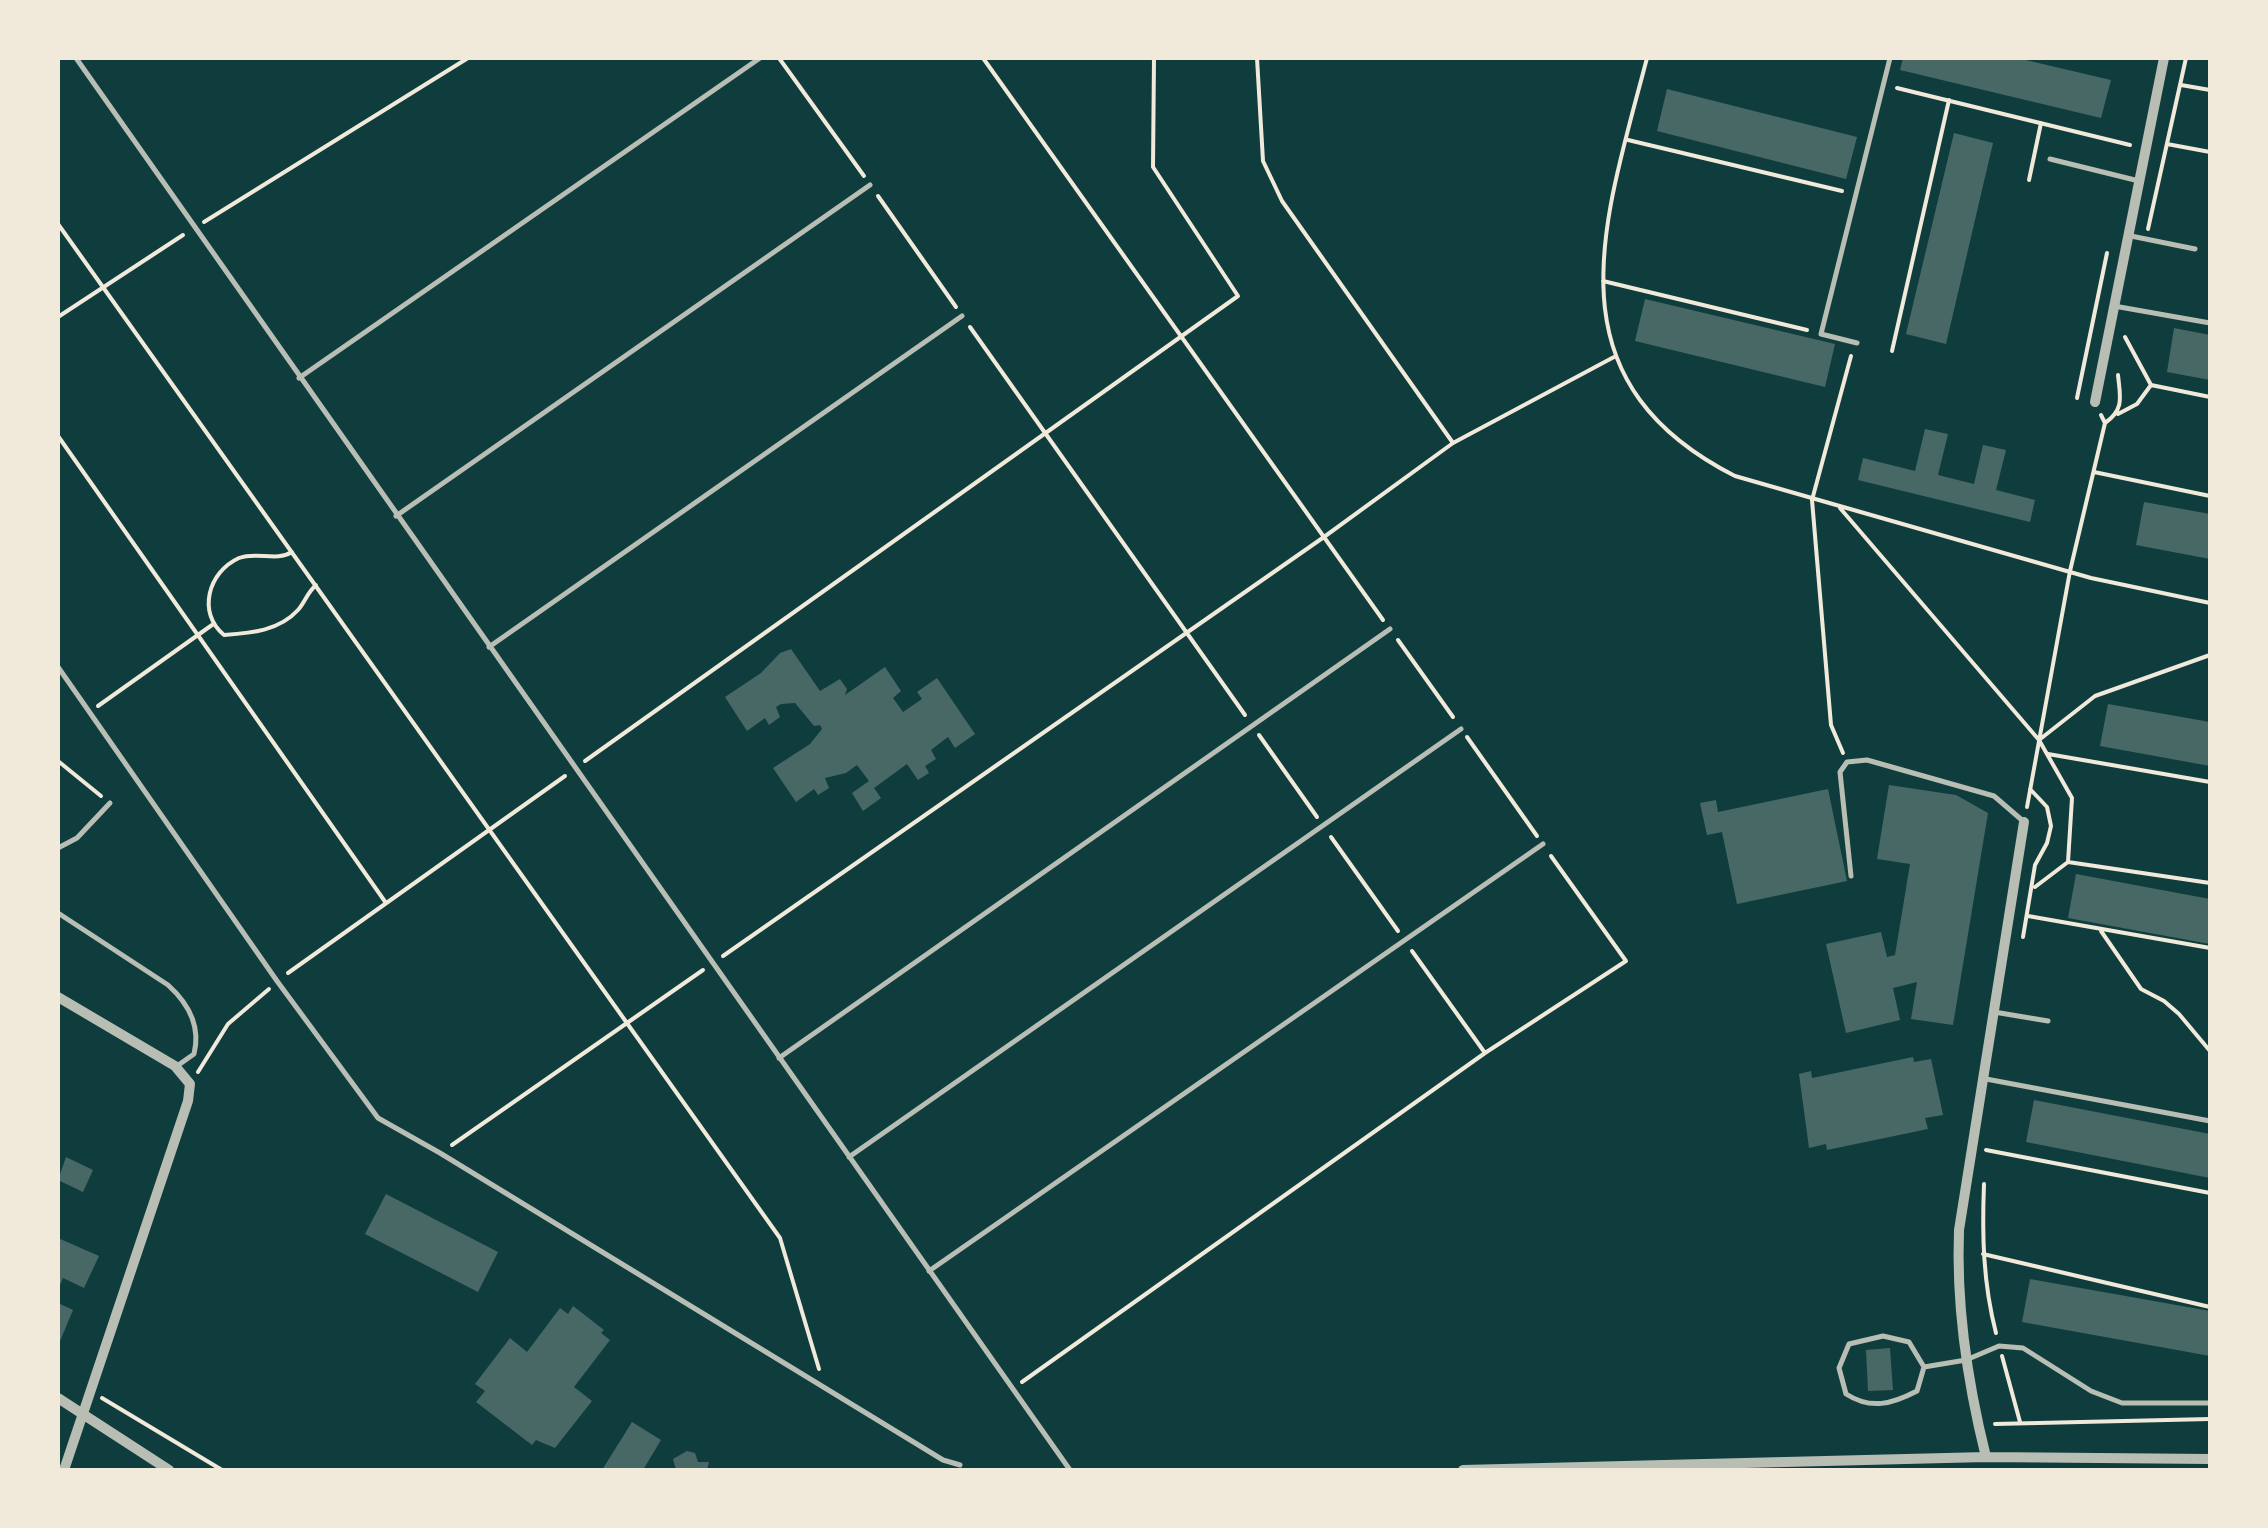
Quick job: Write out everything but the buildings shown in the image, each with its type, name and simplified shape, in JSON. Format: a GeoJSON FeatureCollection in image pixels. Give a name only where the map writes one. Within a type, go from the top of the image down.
{"type":"FeatureCollection","features":[{"type":"Feature","properties":{"kind":"street"},"geometry":{"type":"LineString","coordinates":[[2095,402],[2164,58]]}},
{"type":"Feature","properties":{"kind":"street"},"geometry":{"type":"LineString","coordinates":[[1986,1456],[1966,1360],[1957,1288],[1959,1230],[2024,822]]}},
{"type":"Feature","properties":{"kind":"street"},"geometry":{"type":"LineString","coordinates":[[58,996],[176,1066],[190,1084],[188,1101],[64,1470]]}},
{"type":"Feature","properties":{"kind":"street"},"geometry":{"type":"LineString","coordinates":[[58,1398],[162,1469]]}},
{"type":"Feature","properties":{"kind":"street"},"geometry":{"type":"LineString","coordinates":[[1463,1470],[1986,1456],[2210,1459]]}},
{"type":"Feature","properties":{"kind":"street"},"geometry":{"type":"LineString","coordinates":[[2009,1470],[2010,1457]]}},
{"type":"Feature","properties":{"kind":"lane"},"geometry":{"type":"LineString","coordinates":[[76,58],[1070,1470]]}},
{"type":"Feature","properties":{"kind":"lane"},"geometry":{"type":"LineString","coordinates":[[299,378],[760,58]]}},
{"type":"Feature","properties":{"kind":"lane"},"geometry":{"type":"LineString","coordinates":[[1857,342],[1822,334],[1890,58]]}},
{"type":"Feature","properties":{"kind":"lane"},"geometry":{"type":"LineString","coordinates":[[2050,158],[2139,181]]}},
{"type":"Feature","properties":{"kind":"lane"},"geometry":{"type":"LineString","coordinates":[[396,516],[870,185]]}},
{"type":"Feature","properties":{"kind":"lane"},"geometry":{"type":"LineString","coordinates":[[2128,236],[2195,250]]}},
{"type":"Feature","properties":{"kind":"lane"},"geometry":{"type":"LineString","coordinates":[[2114,306],[2210,323]]}},
{"type":"Feature","properties":{"kind":"lane"},"geometry":{"type":"LineString","coordinates":[[489,647],[962,316]]}},
{"type":"Feature","properties":{"kind":"lane"},"geometry":{"type":"LineString","coordinates":[[778,1058],[1390,629]]}},
{"type":"Feature","properties":{"kind":"lane"},"geometry":{"type":"LineString","coordinates":[[58,667],[277,982],[378,1118],[944,1460],[960,1465]]}},
{"type":"Feature","properties":{"kind":"lane"},"geometry":{"type":"LineString","coordinates":[[849,1157],[1461,729]]}},
{"type":"Feature","properties":{"kind":"lane"},"geometry":{"type":"LineString","coordinates":[[1852,876],[1840,772],[1847,762],[1867,760],[1994,796],[2024,822]]}},
{"type":"Feature","properties":{"kind":"lane"},"geometry":{"type":"LineString","coordinates":[[58,848],[77,838],[110,803]]}},
{"type":"Feature","properties":{"kind":"lane"},"geometry":{"type":"LineString","coordinates":[[929,1270],[1543,844]]}},
{"type":"Feature","properties":{"kind":"lane"},"geometry":{"type":"LineString","coordinates":[[58,912],[184,999],[198,1037],[194,1054],[176,1066]]}},
{"type":"Feature","properties":{"kind":"lane"},"geometry":{"type":"LineString","coordinates":[[1994,1012],[2048,1021]]}},
{"type":"Feature","properties":{"kind":"lane"},"geometry":{"type":"LineString","coordinates":[[1983,1078],[2210,1121]]}},
{"type":"Feature","properties":{"kind":"lane"},"geometry":{"type":"LineString","coordinates":[[1882,1336],[1908,1342],[1924,1367],[1917,1391],[1893,1403],[1877,1404],[1861,1404],[1846,1394],[1839,1368],[1849,1344],[1882,1336]]}},
{"type":"Feature","properties":{"kind":"lane"},"geometry":{"type":"LineString","coordinates":[[1924,1367],[1966,1360],[1999,1346],[2024,1348],[2090,1391],[2122,1403],[2210,1403]]}},
{"type":"Feature","properties":{"kind":"path"},"geometry":{"type":"LineString","coordinates":[[58,316],[468,58]]}},
{"type":"Feature","properties":{"kind":"path"},"geometry":{"type":"LineString","coordinates":[[779,58],[1485,1054]]}},
{"type":"Feature","properties":{"kind":"path"},"geometry":{"type":"LineString","coordinates":[[983,58],[1626,960],[1485,1054],[1012,1389]]}},
{"type":"Feature","properties":{"kind":"path"},"geometry":{"type":"LineString","coordinates":[[190,1084],[228,1024],[277,982],[1238,296],[1153,167],[1154,58]]}},
{"type":"Feature","properties":{"kind":"path"},"geometry":{"type":"LineString","coordinates":[[1258,58],[1263,160],[1282,201],[1452,443]]}},
{"type":"Feature","properties":{"kind":"path"},"geometry":{"type":"LineString","coordinates":[[1648,58],[1613,190],[1603,282],[1604,314],[1614,357],[1636,396],[1663,427],[1700,458],[1735,476],[2070,570],[2210,603]]}},
{"type":"Feature","properties":{"kind":"path"},"geometry":{"type":"LineString","coordinates":[[1884,84],[2130,146]]}},
{"type":"Feature","properties":{"kind":"path"},"geometry":{"type":"LineString","coordinates":[[2180,84],[2210,90]]}},
{"type":"Feature","properties":{"kind":"path"},"geometry":{"type":"LineString","coordinates":[[1892,351],[1948,100]]}},
{"type":"Feature","properties":{"kind":"path"},"geometry":{"type":"LineString","coordinates":[[2029,180],[2041,123]]}},
{"type":"Feature","properties":{"kind":"path"},"geometry":{"type":"LineString","coordinates":[[1626,139],[1856,195]]}},
{"type":"Feature","properties":{"kind":"path"},"geometry":{"type":"LineString","coordinates":[[2167,144],[2210,152]]}},
{"type":"Feature","properties":{"kind":"path"},"geometry":{"type":"LineString","coordinates":[[58,224],[780,1238],[825,1388]]}},
{"type":"Feature","properties":{"kind":"path"},"geometry":{"type":"LineString","coordinates":[[1603,282],[1822,334]]}},
{"type":"Feature","properties":{"kind":"path"},"geometry":{"type":"LineString","coordinates":[[2124,336],[2151,385]]}},
{"type":"Feature","properties":{"kind":"path"},"geometry":{"type":"LineString","coordinates":[[1847,762],[1830,726],[1812,500],[1847,362],[1857,342]]}},
{"type":"Feature","properties":{"kind":"path"},"geometry":{"type":"LineString","coordinates":[[440,1153],[1324,537],[1452,443],[1614,357]]}},
{"type":"Feature","properties":{"kind":"path"},"geometry":{"type":"LineString","coordinates":[[2151,385],[2210,396]]}},
{"type":"Feature","properties":{"kind":"path"},"geometry":{"type":"LineString","coordinates":[[2117,415],[2137,404],[2151,385]]}},
{"type":"Feature","properties":{"kind":"path"},"geometry":{"type":"LineString","coordinates":[[2020,953],[2035,864],[2047,844],[2051,826],[2047,807],[2030,789],[2070,570],[2105,423],[2095,402]]}},
{"type":"Feature","properties":{"kind":"path"},"geometry":{"type":"LineString","coordinates":[[58,436],[386,903]]}},
{"type":"Feature","properties":{"kind":"path"},"geometry":{"type":"LineString","coordinates":[[2094,472],[2210,496]]}},
{"type":"Feature","properties":{"kind":"path"},"geometry":{"type":"LineString","coordinates":[[1840,508],[2039,740],[2072,798],[2068,862]]}},
{"type":"Feature","properties":{"kind":"path"},"geometry":{"type":"LineString","coordinates":[[292,552],[284,557],[238,558],[222,570],[209,591],[206,607],[212,626],[224,634],[248,634],[281,624],[301,607],[306,594],[316,585]]}},
{"type":"Feature","properties":{"kind":"path"},"geometry":{"type":"LineString","coordinates":[[89,712],[212,626]]}},
{"type":"Feature","properties":{"kind":"path"},"geometry":{"type":"LineString","coordinates":[[2039,740],[2096,696],[2210,655]]}},
{"type":"Feature","properties":{"kind":"path"},"geometry":{"type":"LineString","coordinates":[[2046,754],[2210,782]]}},
{"type":"Feature","properties":{"kind":"path"},"geometry":{"type":"LineString","coordinates":[[58,762],[96,791]]}},
{"type":"Feature","properties":{"kind":"path"},"geometry":{"type":"LineString","coordinates":[[2032,888],[2068,862],[2210,882]]}},
{"type":"Feature","properties":{"kind":"path"},"geometry":{"type":"LineString","coordinates":[[2027,916],[2210,948]]}},
{"type":"Feature","properties":{"kind":"path"},"geometry":{"type":"LineString","coordinates":[[2100,928],[2141,989],[2179,1014],[2210,1051]]}},
{"type":"Feature","properties":{"kind":"path"},"geometry":{"type":"LineString","coordinates":[[1984,1161],[1986,1150],[2210,1193]]}},
{"type":"Feature","properties":{"kind":"path"},"geometry":{"type":"LineString","coordinates":[[1984,1180],[1986,1296],[2020,1422]]}},
{"type":"Feature","properties":{"kind":"path"},"geometry":{"type":"LineString","coordinates":[[1983,1254],[2210,1308]]}},
{"type":"Feature","properties":{"kind":"path"},"geometry":{"type":"LineString","coordinates":[[91,1390],[222,1470]]}},
{"type":"Feature","properties":{"kind":"path"},"geometry":{"type":"LineString","coordinates":[[1978,1425],[2210,1420]]}}]}
